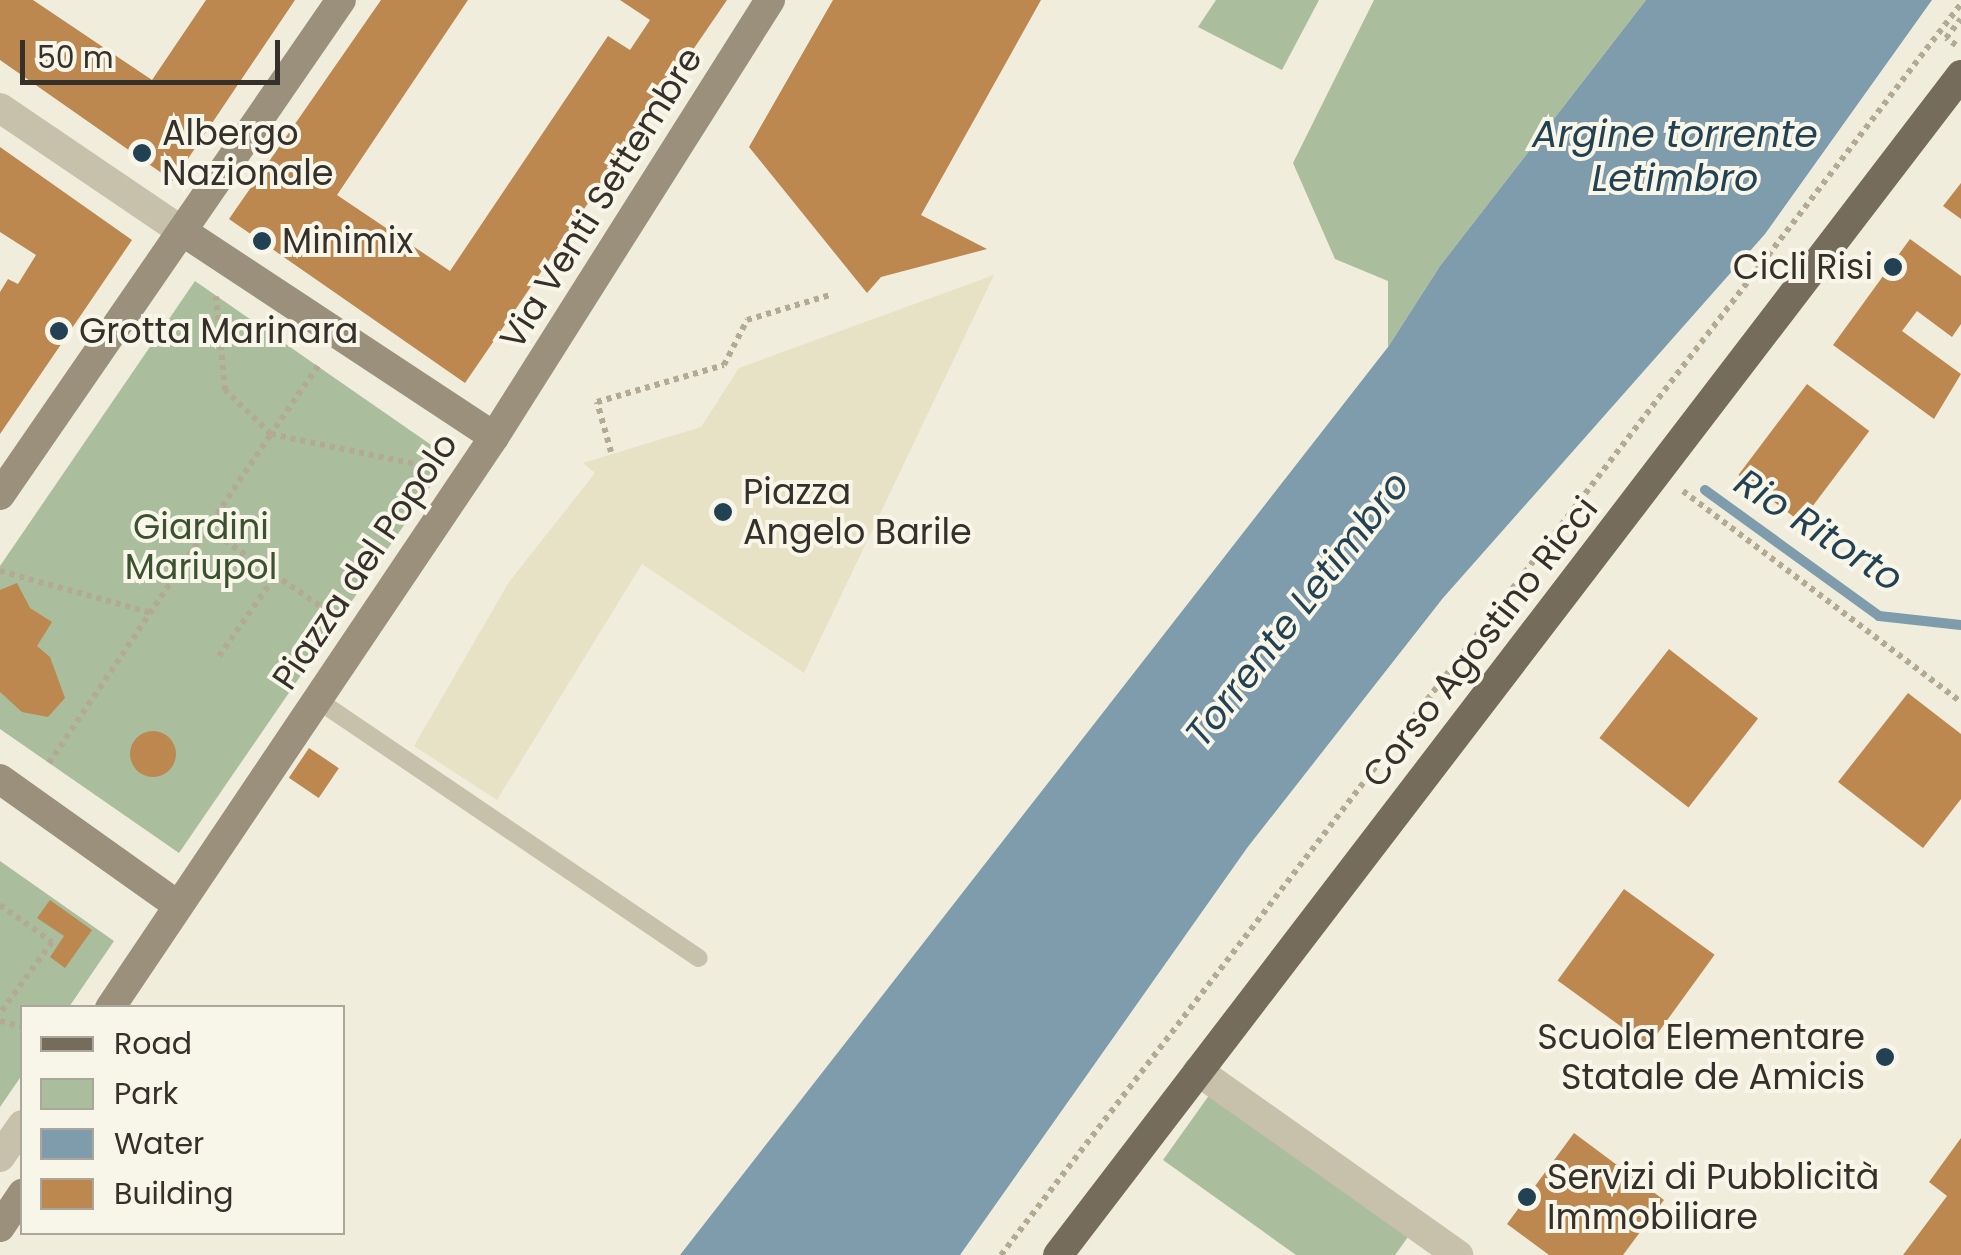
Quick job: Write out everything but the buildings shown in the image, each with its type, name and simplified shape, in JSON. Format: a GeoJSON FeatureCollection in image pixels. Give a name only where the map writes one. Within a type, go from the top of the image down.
{"type":"FeatureCollection","features":[{"type":"Feature","properties":{"kind":"main road","name":"Corso Agostino Ricci"},"geometry":{"type":"LineString","coordinates":[[1058,1255],[1961,75]]}},
{"type":"Feature","properties":{"kind":"street"},"geometry":{"type":"LineString","coordinates":[[0,495],[341,0]]}},
{"type":"Feature","properties":{"kind":"street","name":"Via Venti Settembre"},"geometry":{"type":"LineString","coordinates":[[494,437],[770,0]]}},
{"type":"Feature","properties":{"kind":"street"},"geometry":{"type":"LineString","coordinates":[[0,108],[182,231]]}},
{"type":"Feature","properties":{"kind":"street","name":"Piazza del Popolo"},"geometry":{"type":"LineString","coordinates":[[109,1002],[494,437],[182,231]]}},
{"type":"Feature","properties":{"kind":"street"},"geometry":{"type":"LineString","coordinates":[[0,780],[176,904]]}},
{"type":"Feature","properties":{"kind":"street"},"geometry":{"type":"LineString","coordinates":[[1198,1071],[1458,1255]]}},
{"type":"Feature","properties":{"kind":"street"},"geometry":{"type":"LineString","coordinates":[[0,1158],[20,1128]]}},
{"type":"Feature","properties":{"kind":"street"},"geometry":{"type":"LineString","coordinates":[[0,1227],[20,1197]]}},
{"type":"Feature","properties":{"kind":"lane"},"geometry":{"type":"LineString","coordinates":[[316,700],[699,958]]}},
{"type":"Feature","properties":{"kind":"path"},"geometry":{"type":"LineString","coordinates":[[1002,1255],[1961,4]]}},
{"type":"Feature","properties":{"kind":"path"},"geometry":{"type":"LineString","coordinates":[[1961,18],[1946,38],[1961,49]]}},
{"type":"Feature","properties":{"kind":"path"},"geometry":{"type":"LineString","coordinates":[[612,452],[597,402],[724,365],[747,320],[830,295]]}},
{"type":"Feature","properties":{"kind":"path"},"geometry":{"type":"LineString","coordinates":[[216,296],[225,390],[272,434],[442,470]]}},
{"type":"Feature","properties":{"kind":"path"},"geometry":{"type":"LineString","coordinates":[[49,764],[318,366]]}},
{"type":"Feature","properties":{"kind":"path"},"geometry":{"type":"LineString","coordinates":[[1658,472],[1961,702]]}},
{"type":"Feature","properties":{"kind":"path"},"geometry":{"type":"LineString","coordinates":[[208,529],[339,619]]}},
{"type":"Feature","properties":{"kind":"path"},"geometry":{"type":"LineString","coordinates":[[0,571],[150,613]]}},
{"type":"Feature","properties":{"kind":"path"},"geometry":{"type":"LineString","coordinates":[[219,656],[276,575]]}},
{"type":"Feature","properties":{"kind":"path"},"geometry":{"type":"LineString","coordinates":[[0,905],[52,942],[0,1017]]}},
{"type":"Feature","properties":{"kind":"green space"},"geometry":{"type":"Polygon","coordinates":[[[1216,0],[1319,0],[1282,70],[1198,27],[1216,0]]]}},
{"type":"Feature","properties":{"kind":"green space"},"geometry":{"type":"Polygon","coordinates":[[[1374,0],[1646,0],[1440,266],[1388,347],[1388,281],[1335,259],[1293,163],[1374,0]]]}},
{"type":"Feature","properties":{"kind":"green space","name":"Giardini Mariupol"},"geometry":{"type":"Polygon","coordinates":[[[195,281],[450,458],[179,853],[0,729],[0,566],[195,281]]]}},
{"type":"Feature","properties":{"kind":"green space"},"geometry":{"type":"Polygon","coordinates":[[[0,861],[114,941],[70,1005],[20,1005],[20,1078],[0,1107],[0,861]]]}},
{"type":"Feature","properties":{"kind":"green space"},"geometry":{"type":"Polygon","coordinates":[[[1210,1094],[1408,1237],[1395,1255],[1296,1255],[1163,1160],[1210,1094]]]}},
{"type":"Feature","properties":{"kind":"shaded area","name":"Piazza Angelo Barile"},"geometry":{"type":"Polygon","coordinates":[[[994,275],[804,673],[642,564],[497,800],[414,746],[509,582],[595,473],[583,463],[701,427],[739,368],[994,275]]]}},
{"type":"Feature","properties":{"kind":"water","name":"Argine torrente Letimbro"},"geometry":{"type":"Polygon","coordinates":[[[1646,0],[1932,0],[1765,234],[1443,598],[1247,848],[960,1255],[680,1255],[1388,347],[1440,266],[1646,0]]]}},
{"type":"Feature","properties":{"kind":"waterway","name":"Rio Ritorto"},"geometry":{"type":"LineString","coordinates":[[1705,490],[1879,616],[1961,625]]}},
{"type":"Feature","properties":{"kind":"place","name":"Albergo Nazionale"},"geometry":{"type":"Point","coordinates":[142,153]}},
{"type":"Feature","properties":{"kind":"place","name":"Minimix"},"geometry":{"type":"Point","coordinates":[262,241]}},
{"type":"Feature","properties":{"kind":"place","name":"Cicli Risi"},"geometry":{"type":"Point","coordinates":[1893,267]}},
{"type":"Feature","properties":{"kind":"place","name":"Grotta Marinara"},"geometry":{"type":"Point","coordinates":[59,331]}},
{"type":"Feature","properties":{"kind":"place","name":"Piazza Angelo Barile"},"geometry":{"type":"Point","coordinates":[723,512]}},
{"type":"Feature","properties":{"kind":"place","name":"Scuola Elementare Statale de Amicis"},"geometry":{"type":"Point","coordinates":[1885,1057]}},
{"type":"Feature","properties":{"kind":"place","name":"Servizi di Pubblicità Immobiliare"},"geometry":{"type":"Point","coordinates":[1527,1197]}},
{"type":"Feature","properties":{"kind":"water label","name":"Torrente Letimbro"},"geometry":{"type":"Point","coordinates":[1297,609]}}]}
